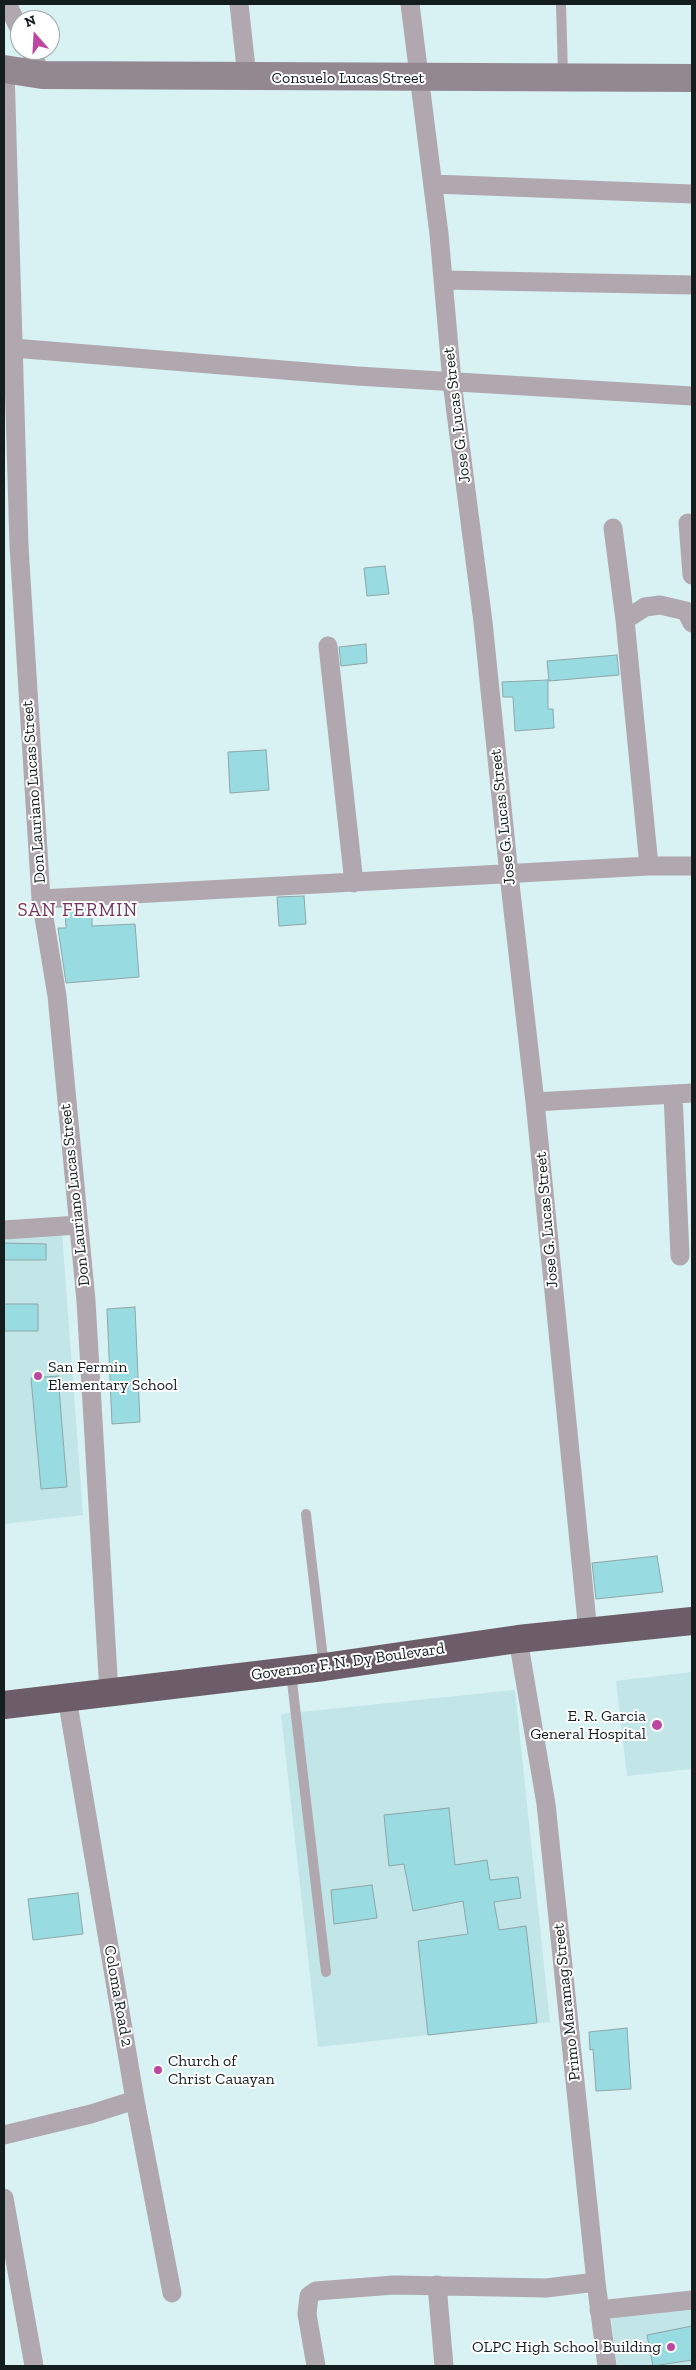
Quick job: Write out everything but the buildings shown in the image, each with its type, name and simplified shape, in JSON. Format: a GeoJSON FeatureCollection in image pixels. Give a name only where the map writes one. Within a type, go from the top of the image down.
{"type":"FeatureCollection","features":[{"type":"Feature","properties":{"kind":"highway","name":"Governor F. N. Dy Boulevard"},"geometry":{"type":"LineString","coordinates":[[4,1705],[324,1667],[518,1638],[692,1621]]}},
{"type":"Feature","properties":{"kind":"street"},"geometry":{"type":"LineString","coordinates":[[239,4],[247,77]]}},
{"type":"Feature","properties":{"kind":"street","name":"Jose G. Lucas Street"},"geometry":{"type":"LineString","coordinates":[[410,4],[444,280],[452,382],[483,622],[535,1102],[588,1632]]}},
{"type":"Feature","properties":{"kind":"street"},"geometry":{"type":"LineString","coordinates":[[35,60],[42,75]]}},
{"type":"Feature","properties":{"kind":"street","name":"Consuelo Lucas Street"},"geometry":{"type":"LineString","coordinates":[[4,69],[42,75],[692,78]]}},
{"type":"Feature","properties":{"kind":"street","name":"Don Lauriano Lucas Street"},"geometry":{"type":"LineString","coordinates":[[4,69],[19,546],[41,899],[57,996],[86,1301],[109,1693]]}},
{"type":"Feature","properties":{"kind":"street"},"geometry":{"type":"LineString","coordinates":[[433,184],[692,194]]}},
{"type":"Feature","properties":{"kind":"street"},"geometry":{"type":"LineString","coordinates":[[444,280],[692,286]]}},
{"type":"Feature","properties":{"kind":"street"},"geometry":{"type":"LineString","coordinates":[[13,348],[452,382],[692,396]]}},
{"type":"Feature","properties":{"kind":"street"},"geometry":{"type":"LineString","coordinates":[[688,523],[692,575]]}},
{"type":"Feature","properties":{"kind":"street"},"geometry":{"type":"LineString","coordinates":[[613,528],[625,620],[648,866]]}},
{"type":"Feature","properties":{"kind":"street"},"geometry":{"type":"LineString","coordinates":[[625,620],[645,607],[660,605],[686,611],[692,622]]}},
{"type":"Feature","properties":{"kind":"street"},"geometry":{"type":"LineString","coordinates":[[328,646],[354,883]]}},
{"type":"Feature","properties":{"kind":"street"},"geometry":{"type":"LineString","coordinates":[[41,899],[648,866],[692,866]]}},
{"type":"Feature","properties":{"kind":"street"},"geometry":{"type":"LineString","coordinates":[[673,1094],[685,1196],[680,1256]]}},
{"type":"Feature","properties":{"kind":"street"},"geometry":{"type":"LineString","coordinates":[[535,1102],[587,1101],[692,1094]]}},
{"type":"Feature","properties":{"kind":"street"},"geometry":{"type":"LineString","coordinates":[[4,1230],[78,1225]]}},
{"type":"Feature","properties":{"kind":"street","name":"Primo Maramag Street"},"geometry":{"type":"LineString","coordinates":[[518,1638],[546,1804],[599,2310],[607,2366]]}},
{"type":"Feature","properties":{"kind":"street","name":"Coloma Road 2"},"geometry":{"type":"LineString","coordinates":[[67,1698],[135,2100],[172,2293]]}},
{"type":"Feature","properties":{"kind":"street"},"geometry":{"type":"LineString","coordinates":[[4,2135],[91,2114],[135,2100]]}},
{"type":"Feature","properties":{"kind":"street"},"geometry":{"type":"LineString","coordinates":[[4,2198],[34,2366]]}},
{"type":"Feature","properties":{"kind":"street"},"geometry":{"type":"LineString","coordinates":[[316,2366],[307,2314],[309,2296],[316,2292],[385,2285],[546,2288],[596,2282]]}},
{"type":"Feature","properties":{"kind":"street"},"geometry":{"type":"LineString","coordinates":[[437,2285],[444,2366]]}},
{"type":"Feature","properties":{"kind":"street"},"geometry":{"type":"LineString","coordinates":[[599,2310],[692,2300]]}},
{"type":"Feature","properties":{"kind":"lane"},"geometry":{"type":"LineString","coordinates":[[561,4],[563,78]]}},
{"type":"Feature","properties":{"kind":"lane"},"geometry":{"type":"LineString","coordinates":[[306,1514],[324,1667]]}},
{"type":"Feature","properties":{"kind":"lane"},"geometry":{"type":"LineString","coordinates":[[291,1671],[326,1972]]}},
{"type":"Feature","properties":{"kind":"shaded area","name":"San Fermin Elementary School"},"geometry":{"type":"Polygon","coordinates":[[[62,1233],[83,1515],[4,1524],[4,1237],[62,1233]]]}},
{"type":"Feature","properties":{"kind":"shaded area","name":"E. R. Garcia General Hospital"},"geometry":{"type":"Polygon","coordinates":[[[692,1672],[692,1769],[627,1776],[616,1681],[692,1672]]]}},
{"type":"Feature","properties":{"kind":"shaded area"},"geometry":{"type":"Polygon","coordinates":[[[515,1690],[550,2022],[318,2047],[281,1714],[515,1690]]]}},
{"type":"Feature","properties":{"kind":"shaded area"},"geometry":{"type":"Polygon","coordinates":[[[692,2306],[692,2366],[617,2366],[611,2316],[692,2306]]]}},
{"type":"Feature","properties":{"kind":"place","name":"San Fermin Elementary School"},"geometry":{"type":"Point","coordinates":[38,1376]}},
{"type":"Feature","properties":{"kind":"place","name":"E. R. Garcia General Hospital"},"geometry":{"type":"Point","coordinates":[657,1725]}},
{"type":"Feature","properties":{"kind":"place","name":"Church of Christ Cauayan"},"geometry":{"type":"Point","coordinates":[158,2070]}},
{"type":"Feature","properties":{"kind":"place","name":"OLPC High School Building"},"geometry":{"type":"Point","coordinates":[671,2347]}},
{"type":"Feature","properties":{"kind":"district","name":"SAN FERMIN"},"geometry":{"type":"Point","coordinates":[78,911]}}]}
